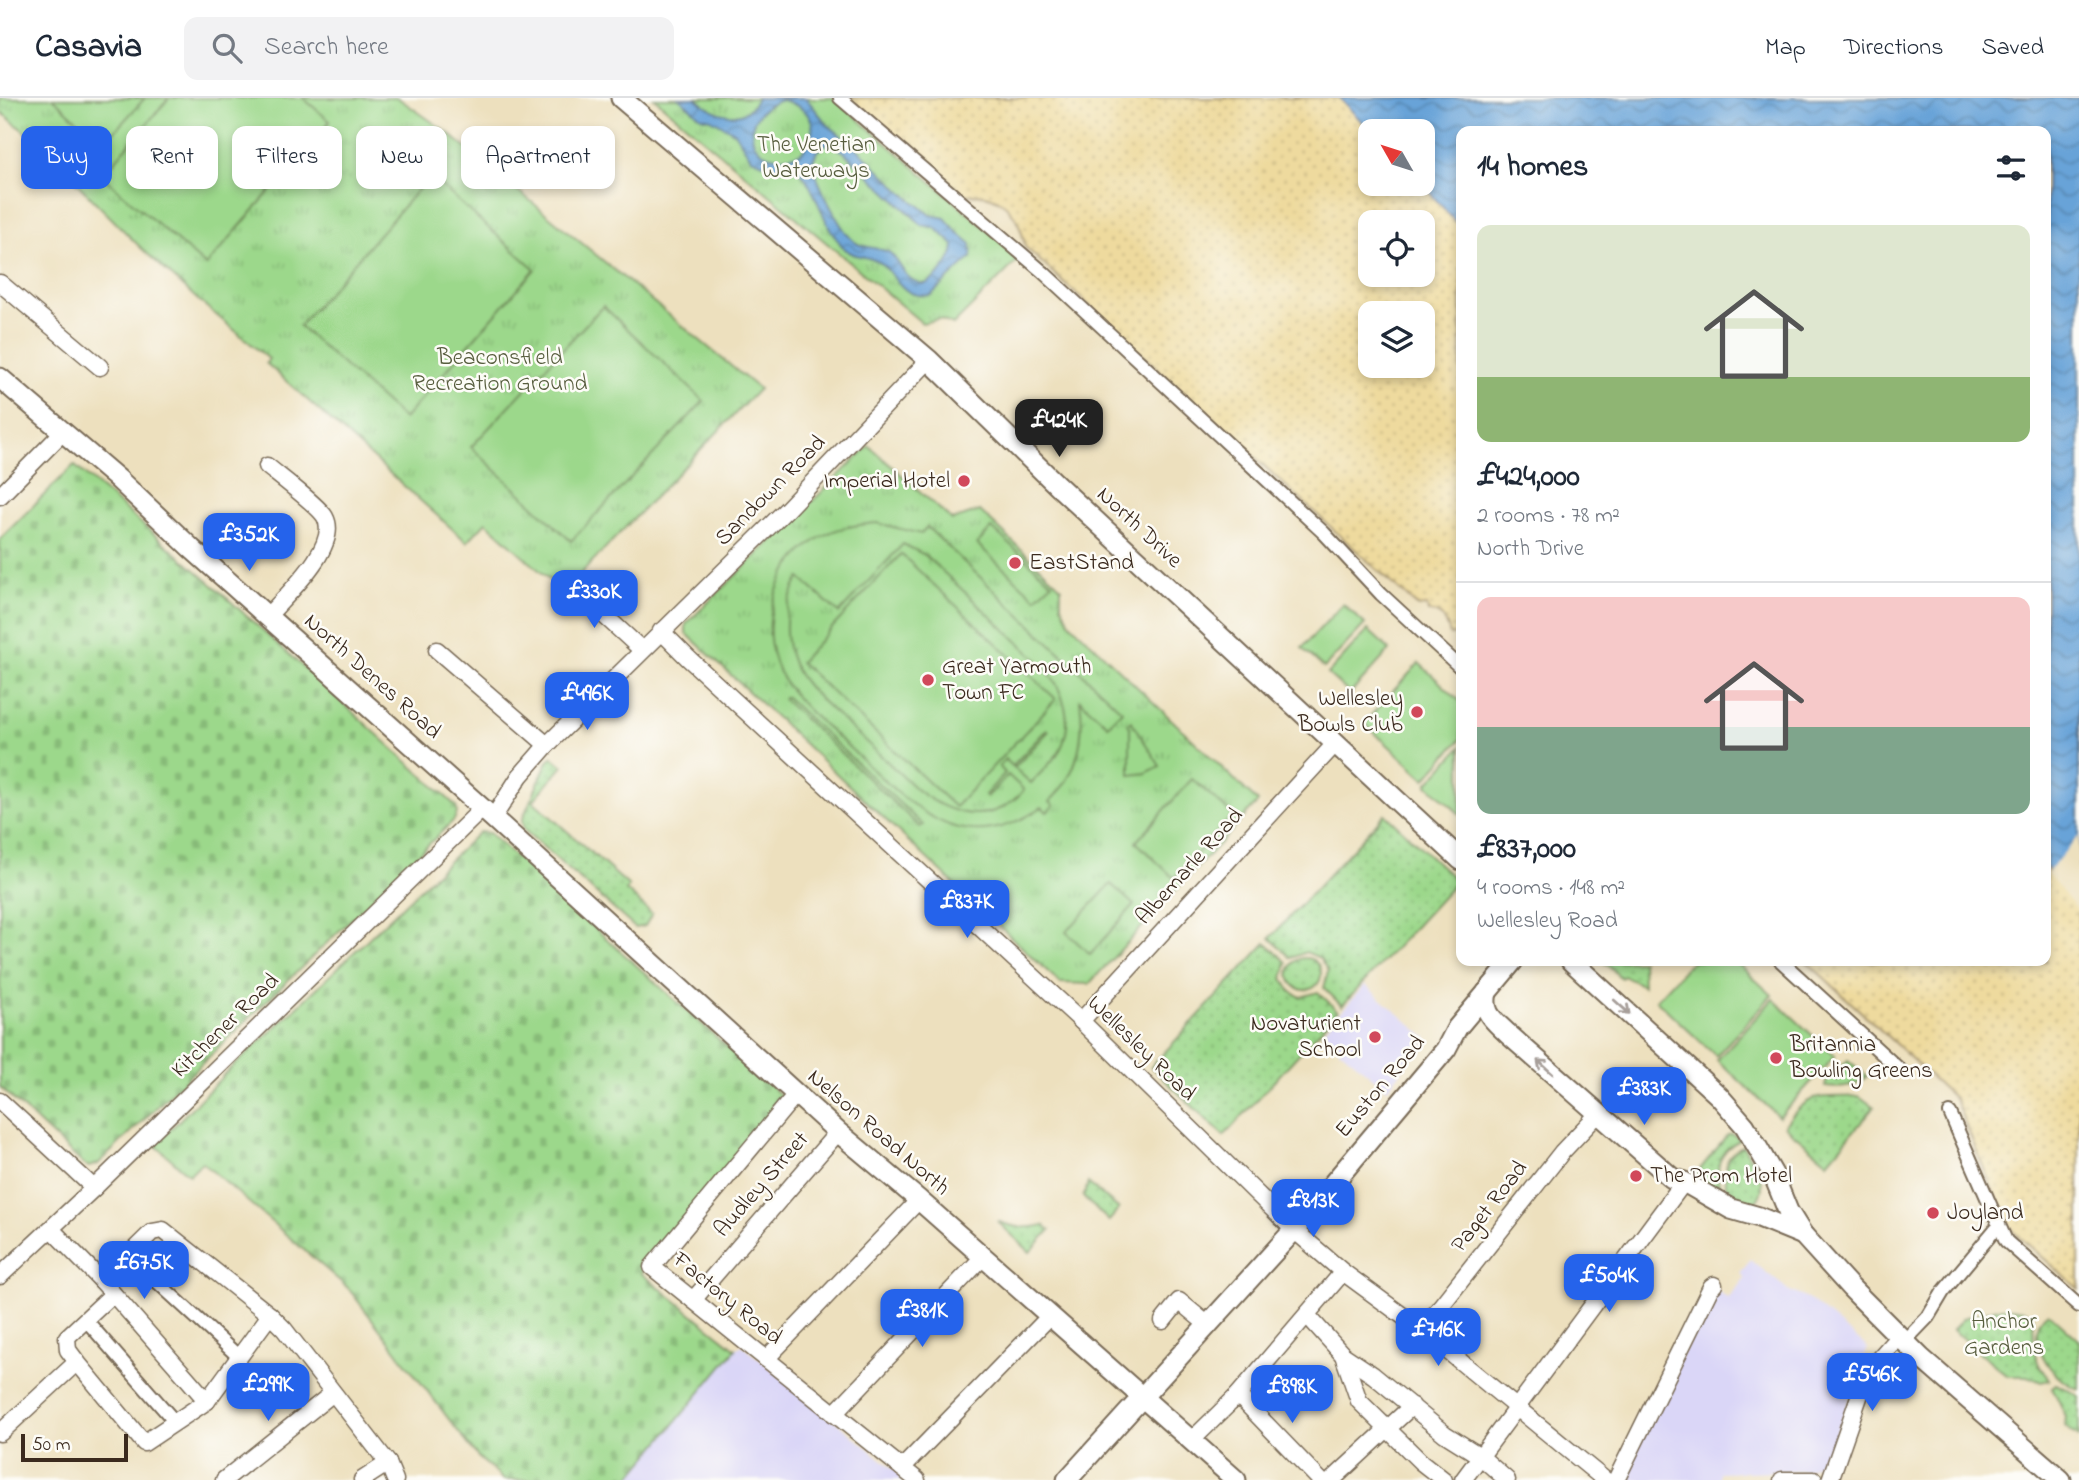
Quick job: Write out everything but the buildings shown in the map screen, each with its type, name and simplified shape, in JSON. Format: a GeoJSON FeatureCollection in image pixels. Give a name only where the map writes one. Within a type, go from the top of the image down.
{"type":"FeatureCollection","features":[{"type":"Feature","properties":{"kind":"street","name":"North Drive"},"geometry":{"type":"LineString","coordinates":[[621,98],[929,360],[1057,485],[1456,855]]}},
{"type":"Feature","properties":{"kind":"street"},"geometry":{"type":"LineString","coordinates":[[840,98],[1035,265],[1324,533],[1381,594],[1456,663]]}},
{"type":"Feature","properties":{"kind":"street"},"geometry":{"type":"LineString","coordinates":[[0,283],[100,366]]}},
{"type":"Feature","properties":{"kind":"street","name":"Sandown Road"},"geometry":{"type":"LineString","coordinates":[[488,813],[547,745],[787,509],[929,360]]}},
{"type":"Feature","properties":{"kind":"street","name":"North Denes Road"},"geometry":{"type":"LineString","coordinates":[[0,377],[118,479],[267,617],[488,813]]}},
{"type":"Feature","properties":{"kind":"street"},"geometry":{"type":"LineString","coordinates":[[0,496],[62,433]]}},
{"type":"Feature","properties":{"kind":"street"},"geometry":{"type":"LineString","coordinates":[[267,466],[324,516],[328,532],[322,553],[267,617]]}},
{"type":"Feature","properties":{"kind":"street"},"geometry":{"type":"LineString","coordinates":[[570,584],[642,650]]}},
{"type":"Feature","properties":{"kind":"street","name":"Wellesley Road"},"geometry":{"type":"LineString","coordinates":[[661,631],[1081,1021],[1294,1230],[1343,1272],[1422,1330],[1605,1480]]}},
{"type":"Feature","properties":{"kind":"street"},"geometry":{"type":"LineString","coordinates":[[437,650],[547,745]]}},
{"type":"Feature","properties":{"kind":"street","name":"Albemarle Road"},"geometry":{"type":"LineString","coordinates":[[1081,1021],[1334,745]]}},
{"type":"Feature","properties":{"kind":"street","name":"Nelson Road North"},"geometry":{"type":"LineString","coordinates":[[488,813],[838,1132],[919,1200],[1236,1480]]}},
{"type":"Feature","properties":{"kind":"street","name":"Kitchener Road"},"geometry":{"type":"LineString","coordinates":[[2,1271],[51,1229],[488,813]]}},
{"type":"Feature","properties":{"kind":"street","name":"Euston Road"},"geometry":{"type":"LineString","coordinates":[[1067,1480],[1294,1230],[1446,1049],[1457,1028],[1509,966]]}},
{"type":"Feature","properties":{"kind":"street"},"geometry":{"type":"LineString","coordinates":[[1577,966],[1719,1096],[1745,1126],[1773,1174],[1788,1211],[1804,1235],[1901,1340],[2062,1480]]}},
{"type":"Feature","properties":{"kind":"street"},"geometry":{"type":"LineString","coordinates":[[1786,966],[1899,1070]]}},
{"type":"Feature","properties":{"kind":"street"},"geometry":{"type":"LineString","coordinates":[[1486,992],[1484,1004],[1487,1012],[1508,1034],[1672,1178],[1731,1209],[1804,1235]]}},
{"type":"Feature","properties":{"kind":"street"},"geometry":{"type":"LineString","coordinates":[[1446,1049],[1472,1024],[1491,1026],[1508,1034]]}},
{"type":"Feature","properties":{"kind":"street","name":"Factory Road"},"geometry":{"type":"LineString","coordinates":[[796,1094],[652,1267],[917,1480]]}},
{"type":"Feature","properties":{"kind":"street"},"geometry":{"type":"LineString","coordinates":[[0,1101],[94,1188]]}},
{"type":"Feature","properties":{"kind":"street"},"geometry":{"type":"LineString","coordinates":[[1950,1113],[2006,1241],[2079,1306]]}},
{"type":"Feature","properties":{"kind":"street","name":"Paget Road"},"geometry":{"type":"LineString","coordinates":[[1422,1330],[1562,1152],[1598,1114]]}},
{"type":"Feature","properties":{"kind":"street","name":"Audley Street"},"geometry":{"type":"LineString","coordinates":[[693,1300],[838,1132]]}},
{"type":"Feature","properties":{"kind":"street"},"geometry":{"type":"LineString","coordinates":[[1753,1215],[1766,1205],[1772,1192],[1773,1174]]}},
{"type":"Feature","properties":{"kind":"street"},"geometry":{"type":"LineString","coordinates":[[1463,1480],[1684,1182]]}},
{"type":"Feature","properties":{"kind":"street"},"geometry":{"type":"LineString","coordinates":[[766,1359],[919,1200]]}},
{"type":"Feature","properties":{"kind":"street"},"geometry":{"type":"LineString","coordinates":[[1830,1480],[1868,1371],[1928,1317],[1943,1292],[1998,1226]]}},
{"type":"Feature","properties":{"kind":"street"},"geometry":{"type":"LineString","coordinates":[[51,1229],[102,1281],[207,1401]]}},
{"type":"Feature","properties":{"kind":"street"},"geometry":{"type":"LineString","coordinates":[[102,1281],[152,1232],[163,1230],[284,1329],[388,1463],[394,1480]]}},
{"type":"Feature","properties":{"kind":"street"},"geometry":{"type":"LineString","coordinates":[[128,1255],[239,1357]]}},
{"type":"Feature","properties":{"kind":"street"},"geometry":{"type":"LineString","coordinates":[[834,1414],[983,1258]]}},
{"type":"Feature","properties":{"kind":"street"},"geometry":{"type":"LineString","coordinates":[[1192,1440],[1238,1395],[1343,1272]]}},
{"type":"Feature","properties":{"kind":"street"},"geometry":{"type":"LineString","coordinates":[[1616,1480],[1714,1284]]}},
{"type":"Feature","properties":{"kind":"street"},"geometry":{"type":"LineString","coordinates":[[113,1294],[66,1337],[68,1350],[144,1443],[207,1401],[270,1315]]}},
{"type":"Feature","properties":{"kind":"street"},"geometry":{"type":"LineString","coordinates":[[1163,1321],[1179,1301],[1208,1325]]}},
{"type":"Feature","properties":{"kind":"street"},"geometry":{"type":"LineString","coordinates":[[1307,1315],[1343,1355],[1445,1434],[1480,1456],[1507,1480]]}},
{"type":"Feature","properties":{"kind":"street"},"geometry":{"type":"LineString","coordinates":[[902,1468],[1049,1317]]}},
{"type":"Feature","properties":{"kind":"street"},"geometry":{"type":"LineString","coordinates":[[86,1320],[175,1422]]}},
{"type":"Feature","properties":{"kind":"street"},"geometry":{"type":"LineString","coordinates":[[1343,1355],[1359,1401],[1387,1430],[1444,1480]]}},
{"type":"Feature","properties":{"kind":"street"},"geometry":{"type":"LineString","coordinates":[[0,1433],[77,1362]]}},
{"type":"Feature","properties":{"kind":"street"},"geometry":{"type":"LineString","coordinates":[[224,1480],[333,1393]]}},
{"type":"Feature","properties":{"kind":"street"},"geometry":{"type":"LineString","coordinates":[[1238,1395],[1320,1480]]}},
{"type":"Feature","properties":{"kind":"street"},"geometry":{"type":"LineString","coordinates":[[1332,1480],[1412,1406]]}},
{"type":"Feature","properties":{"kind":"street"},"geometry":{"type":"LineString","coordinates":[[362,1480],[388,1463]]}},
{"type":"Feature","properties":{"kind":"street"},"geometry":{"type":"LineString","coordinates":[[1782,1480],[1814,1480]]}},
{"type":"Feature","properties":{"kind":"shaded area","name":"Novaturient School"},"geometry":{"type":"Polygon","coordinates":[[[1365,985],[1428,1039],[1387,1089],[1321,1034],[1365,985]]]}},
{"type":"Feature","properties":{"kind":"shaded area"},"geometry":{"type":"Polygon","coordinates":[[[1751,1260],[1788,1290],[1811,1301],[1868,1348],[1824,1461],[1807,1470],[1719,1473],[1719,1480],[1619,1480],[1714,1288],[1728,1299],[1745,1278],[1740,1273],[1751,1260]]]}},
{"type":"Feature","properties":{"kind":"shaded area"},"geometry":{"type":"Polygon","coordinates":[[[742,1345],[907,1480],[628,1480],[742,1345]]]}},
{"type":"Feature","properties":{"kind":"green space","name":"Beaconsfield Recreation Ground"},"geometry":{"type":"Polygon","coordinates":[[[0,98],[398,98],[438,126],[356,126],[356,189],[447,189],[447,132],[461,144],[461,189],[516,189],[759,389],[563,592],[486,522],[467,542],[266,363],[269,359],[197,299],[83,189],[112,189],[112,126],[21,126],[21,129],[0,111],[0,98]]]}},
{"type":"Feature","properties":{"kind":"green space"},"geometry":{"type":"Polygon","coordinates":[[[53,98],[145,98],[112,134],[112,126],[83,126],[53,98]]]}},
{"type":"Feature","properties":{"kind":"green space"},"geometry":{"type":"Polygon","coordinates":[[[169,98],[303,98],[330,121],[326,126],[232,126],[232,189],[272,189],[206,266],[112,185],[112,164],[126,148],[126,189],[218,189],[218,126],[145,126],[169,98]]]}},
{"type":"Feature","properties":{"kind":"green space","name":"The Venetian Waterways"},"geometry":{"type":"Polygon","coordinates":[[[654,98],[834,98],[1020,258],[953,325],[940,319],[922,323],[654,98]]]}},
{"type":"Feature","properties":{"kind":"green space"},"geometry":{"type":"Polygon","coordinates":[[[419,189],[445,189],[535,269],[404,419],[299,326],[419,189]]]}},
{"type":"Feature","properties":{"kind":"green space"},"geometry":{"type":"Polygon","coordinates":[[[603,306],[704,401],[571,541],[471,447],[603,306]]]}},
{"type":"Feature","properties":{"kind":"green space"},"geometry":{"type":"Polygon","coordinates":[[[869,446],[952,520],[980,511],[1061,587],[1061,605],[1070,623],[1258,802],[1089,984],[1060,983],[686,633],[686,624],[869,446]]]}},
{"type":"Feature","properties":{"kind":"green space"},"geometry":{"type":"Polygon","coordinates":[[[74,465],[216,588],[456,806],[457,813],[454,820],[98,1164],[89,1167],[0,1087],[0,539],[74,465]]]}},
{"type":"Feature","properties":{"kind":"green space"},"geometry":{"type":"Polygon","coordinates":[[[877,523],[921,534],[927,527],[1122,711],[1108,725],[1080,700],[1082,727],[1078,754],[1068,779],[1050,801],[1054,805],[1047,812],[1042,807],[1013,823],[987,830],[963,829],[940,821],[918,809],[897,792],[808,710],[784,681],[770,642],[773,602],[780,583],[804,550],[821,537],[841,529],[877,523]],[[903,544],[839,613],[800,578],[793,590],[786,617],[791,659],[810,689],[917,790],[944,807],[958,812],[985,813],[1011,802],[1024,790],[1008,775],[987,797],[985,795],[1005,773],[999,766],[1005,759],[1012,766],[1047,729],[1049,731],[1014,768],[1031,783],[1060,750],[1065,739],[1067,716],[1061,693],[1042,664],[925,555],[903,544]]]}},
{"type":"Feature","properties":{"kind":"green space","name":"EastStand"},"geometry":{"type":"Polygon","coordinates":[[[992,528],[1052,583],[1036,598],[977,544],[992,528]]]}},
{"type":"Feature","properties":{"kind":"green space","name":"Great Yarmouth Town FC"},"geometry":{"type":"Polygon","coordinates":[[[901,554],[1056,699],[955,807],[800,662],[901,554]]]}},
{"type":"Feature","properties":{"kind":"green space"},"geometry":{"type":"Polygon","coordinates":[[[1343,604],[1365,624],[1324,668],[1302,648],[1343,604]]]}},
{"type":"Feature","properties":{"kind":"green space"},"geometry":{"type":"Polygon","coordinates":[[[1368,630],[1390,650],[1350,694],[1328,674],[1368,630]]]}},
{"type":"Feature","properties":{"kind":"green space","name":"Wellesley Bowls Club"},"geometry":{"type":"Polygon","coordinates":[[[1419,663],[1456,697],[1456,745],[1425,779],[1364,723],[1419,663]]]}},
{"type":"Feature","properties":{"kind":"green space"},"geometry":{"type":"Polygon","coordinates":[[[786,697],[923,825],[920,827],[783,699],[786,697]]]}},
{"type":"Feature","properties":{"kind":"green space"},"geometry":{"type":"Polygon","coordinates":[[[1131,721],[1160,766],[1146,773],[1130,775],[1128,724],[1131,721]]]}},
{"type":"Feature","properties":{"kind":"green space","name":"Wellesley Bowls Club"},"geometry":{"type":"Polygon","coordinates":[[[1456,752],[1456,810],[1427,784],[1456,752]]]}},
{"type":"Feature","properties":{"kind":"green space"},"geometry":{"type":"Polygon","coordinates":[[[552,757],[563,766],[533,801],[629,886],[626,890],[652,914],[645,926],[635,928],[524,830],[522,820],[552,757]]]}},
{"type":"Feature","properties":{"kind":"green space"},"geometry":{"type":"Polygon","coordinates":[[[1192,779],[1233,815],[1174,878],[1136,842],[1192,779]]]}},
{"type":"Feature","properties":{"kind":"green space"},"geometry":{"type":"Polygon","coordinates":[[[1385,814],[1456,880],[1342,1006],[1324,988],[1328,971],[1320,958],[1306,952],[1291,958],[1270,938],[1385,814]]]}},
{"type":"Feature","properties":{"kind":"green space"},"geometry":{"type":"Polygon","coordinates":[[[479,832],[489,833],[785,1099],[641,1273],[736,1349],[628,1480],[504,1480],[478,1457],[348,1288],[202,1162],[189,1175],[155,1145],[231,1068],[479,832]]]}},
{"type":"Feature","properties":{"kind":"green space"},"geometry":{"type":"Polygon","coordinates":[[[1111,884],[1134,905],[1090,954],[1066,932],[1111,884]]]}},
{"type":"Feature","properties":{"kind":"green space"},"geometry":{"type":"Polygon","coordinates":[[[1266,943],[1287,962],[1283,979],[1291,992],[1301,997],[1318,992],[1338,1011],[1224,1136],[1151,1067],[1266,943]]]}},
{"type":"Feature","properties":{"kind":"green space"},"geometry":{"type":"Polygon","coordinates":[[[1305,958],[1316,963],[1321,974],[1316,985],[1305,990],[1294,985],[1289,974],[1294,963],[1305,958]]]}},
{"type":"Feature","properties":{"kind":"green space"},"geometry":{"type":"Polygon","coordinates":[[[1608,966],[1642,966],[1643,986],[1624,976],[1621,978],[1608,966]]]}},
{"type":"Feature","properties":{"kind":"green space","name":"Britannia Bowling Greens"},"geometry":{"type":"Polygon","coordinates":[[[1687,966],[1740,966],[1772,995],[1716,1056],[1656,1000],[1687,966]]]}},
{"type":"Feature","properties":{"kind":"green space","name":"Britannia Bowling Greens"},"geometry":{"type":"Polygon","coordinates":[[[1773,999],[1835,1056],[1779,1117],[1717,1060],[1773,999]]]}},
{"type":"Feature","properties":{"kind":"green space"},"geometry":{"type":"Polygon","coordinates":[[[1848,1060],[1867,1076],[1848,1087],[1825,1087],[1826,1082],[1848,1060]]]}},
{"type":"Feature","properties":{"kind":"green space"},"geometry":{"type":"Polygon","coordinates":[[[1859,1096],[1874,1107],[1828,1162],[1784,1126],[1801,1106],[1809,1101],[1825,1097],[1859,1096]]]}},
{"type":"Feature","properties":{"kind":"green space"},"geometry":{"type":"Polygon","coordinates":[[[1733,1134],[1740,1140],[1732,1144],[1722,1156],[1718,1169],[1720,1193],[1696,1174],[1728,1135],[1733,1134]]]}},
{"type":"Feature","properties":{"kind":"green space"},"geometry":{"type":"Polygon","coordinates":[[[1743,1146],[1761,1181],[1760,1196],[1754,1203],[1749,1204],[1728,1197],[1725,1182],[1725,1168],[1730,1155],[1743,1146]]]}},
{"type":"Feature","properties":{"kind":"green space"},"geometry":{"type":"Polygon","coordinates":[[[1088,1183],[1119,1209],[1109,1221],[1083,1197],[1088,1183]]]}},
{"type":"Feature","properties":{"kind":"green space"},"geometry":{"type":"Polygon","coordinates":[[[997,1221],[1020,1227],[1044,1225],[1050,1230],[1030,1252],[997,1221]]]}},
{"type":"Feature","properties":{"kind":"green space","name":"Anchor Gardens"},"geometry":{"type":"Polygon","coordinates":[[[2002,1307],[2023,1310],[2033,1316],[2034,1351],[2049,1380],[2041,1382],[2028,1376],[2008,1376],[1953,1330],[1963,1318],[2002,1307]]]}},
{"type":"Feature","properties":{"kind":"green space","name":"Anchor Gardens"},"geometry":{"type":"Polygon","coordinates":[[[2048,1312],[2079,1340],[2079,1389],[2058,1377],[2042,1355],[2037,1331],[2040,1321],[2048,1312]]]}},
{"type":"Feature","properties":{"kind":"green space","name":"Anchor Gardens"},"geometry":{"type":"Polygon","coordinates":[[[2056,1384],[2079,1396],[2079,1437],[2065,1426],[2066,1416],[2052,1387],[2056,1384]]]}},
{"type":"Feature","properties":{"kind":"sand"},"geometry":{"type":"Polygon","coordinates":[[[848,98],[1561,98],[1476,126],[1456,126],[1456,634],[1450,635],[1440,615],[1428,612],[1427,606],[1418,607],[1025,247],[1013,214],[998,200],[988,196],[963,196],[848,98]]]}},
{"type":"Feature","properties":{"kind":"sand"},"geometry":{"type":"Polygon","coordinates":[[[2051,598],[2079,627],[2079,1289],[2008,1227],[1955,1099],[1811,966],[2051,966],[2051,598]]]}},
{"type":"Feature","properties":{"kind":"water"},"geometry":{"type":"Polygon","coordinates":[[[679,98],[696,98],[720,113],[737,115],[751,107],[757,98],[806,98],[827,124],[860,151],[903,193],[931,215],[945,218],[971,244],[972,257],[931,295],[922,296],[908,291],[879,262],[853,254],[844,248],[831,230],[801,172],[793,168],[773,167],[751,158],[734,132],[711,119],[701,117],[679,98]],[[782,100],[767,107],[757,117],[752,128],[758,149],[768,155],[783,157],[801,153],[811,135],[812,127],[811,120],[801,108],[782,100]],[[828,143],[817,151],[812,163],[838,220],[852,239],[858,244],[889,252],[908,276],[918,283],[925,284],[935,277],[948,262],[954,245],[935,228],[922,225],[844,152],[828,143]]]}},
{"type":"Feature","properties":{"kind":"water"},"geometry":{"type":"Polygon","coordinates":[[[1339,98],[2079,98],[2079,908],[2051,872],[2051,126],[1456,126],[1456,222],[1433,196],[1435,196],[1435,119],[1359,119],[1339,98]]]}},
{"type":"Feature","properties":{"kind":"pier"},"geometry":{"type":"Polygon","coordinates":[[[2079,835],[2079,912],[2051,878],[2051,868],[2079,835]]]}},
{"type":"Feature","properties":{"kind":"place","name":"Imperial Hotel"},"geometry":{"type":"Point","coordinates":[964,481]}},
{"type":"Feature","properties":{"kind":"place","name":"EastStand"},"geometry":{"type":"Point","coordinates":[1015,563]}},
{"type":"Feature","properties":{"kind":"place","name":"Great Yarmouth Town FC"},"geometry":{"type":"Point","coordinates":[928,680]}},
{"type":"Feature","properties":{"kind":"place","name":"Wellesley Bowls Club"},"geometry":{"type":"Point","coordinates":[1417,712]}},
{"type":"Feature","properties":{"kind":"place","name":"Novaturient School"},"geometry":{"type":"Point","coordinates":[1375,1037]}},
{"type":"Feature","properties":{"kind":"place","name":"Britannia Bowling Greens"},"geometry":{"type":"Point","coordinates":[1776,1058]}},
{"type":"Feature","properties":{"kind":"place","name":"The Prom Hotel"},"geometry":{"type":"Point","coordinates":[1636,1176]}},
{"type":"Feature","properties":{"kind":"place","name":"Joyland"},"geometry":{"type":"Point","coordinates":[1933,1213]}}]}
